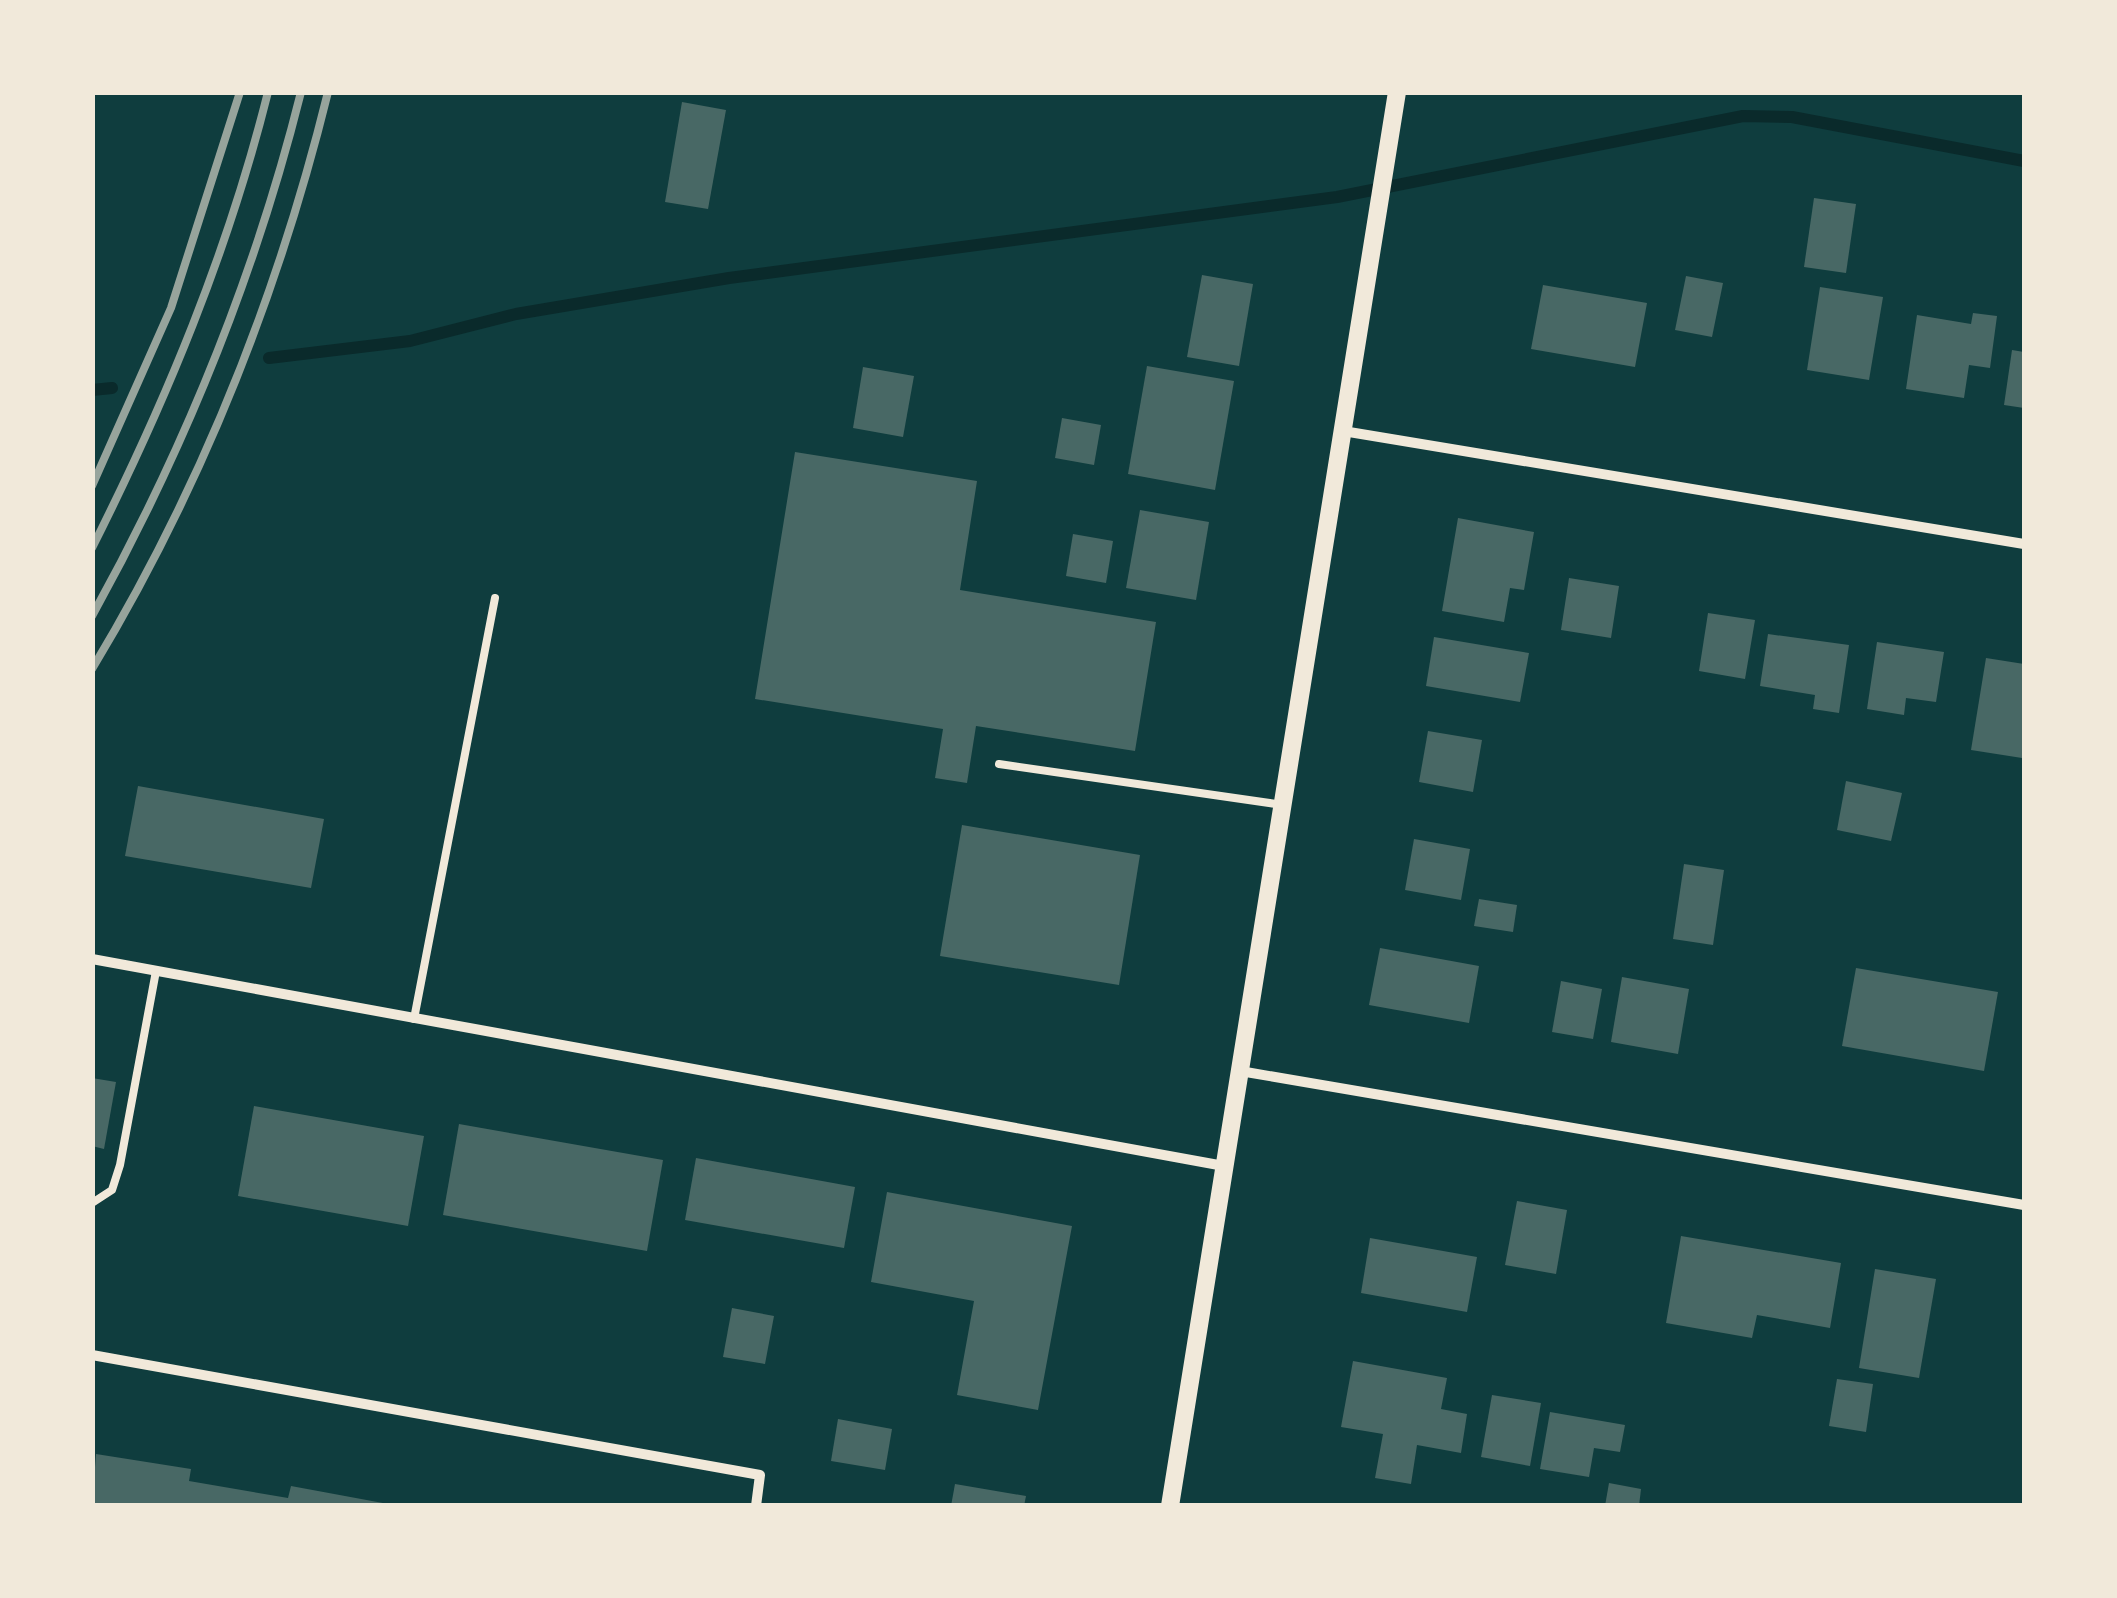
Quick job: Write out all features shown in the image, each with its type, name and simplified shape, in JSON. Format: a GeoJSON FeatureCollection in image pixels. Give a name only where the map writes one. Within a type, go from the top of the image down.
{"type":"FeatureCollection","features":[{"type":"Feature","properties":{"kind":"street"},"geometry":{"type":"LineString","coordinates":[[1170,1506],[1398,92]]}},
{"type":"Feature","properties":{"kind":"street"},"geometry":{"type":"LineString","coordinates":[[1343,431],[2024,544]]}},
{"type":"Feature","properties":{"kind":"street"},"geometry":{"type":"LineString","coordinates":[[92,959],[1224,1166]]}},
{"type":"Feature","properties":{"kind":"street"},"geometry":{"type":"LineString","coordinates":[[1240,1071],[2024,1205]]}},
{"type":"Feature","properties":{"kind":"street"},"geometry":{"type":"LineString","coordinates":[[92,1355],[760,1475],[756,1506]]}},
{"type":"Feature","properties":{"kind":"lane"},"geometry":{"type":"LineString","coordinates":[[414,1018],[495,598]]}},
{"type":"Feature","properties":{"kind":"lane"},"geometry":{"type":"LineString","coordinates":[[999,764],[1283,805]]}},
{"type":"Feature","properties":{"kind":"lane"},"geometry":{"type":"LineString","coordinates":[[92,1203],[112,1190],[120,1165],[156,971]]}},
{"type":"Feature","properties":{"kind":"building"},"geometry":{"type":"Polygon","coordinates":[[[682,102],[726,110],[708,209],[665,202],[682,102]]]}},
{"type":"Feature","properties":{"kind":"building"},"geometry":{"type":"Polygon","coordinates":[[[1814,198],[1856,204],[1846,273],[1804,267],[1814,198]]]}},
{"type":"Feature","properties":{"kind":"building"},"geometry":{"type":"Polygon","coordinates":[[[1202,275],[1253,284],[1239,366],[1187,357],[1202,275]]]}},
{"type":"Feature","properties":{"kind":"building"},"geometry":{"type":"Polygon","coordinates":[[[1686,276],[1723,283],[1712,337],[1675,330],[1686,276]]]}},
{"type":"Feature","properties":{"kind":"building"},"geometry":{"type":"Polygon","coordinates":[[[1543,285],[1647,303],[1635,367],[1531,349],[1543,285]]]}},
{"type":"Feature","properties":{"kind":"building"},"geometry":{"type":"Polygon","coordinates":[[[1820,287],[1883,297],[1869,380],[1807,370],[1820,287]]]}},
{"type":"Feature","properties":{"kind":"building"},"geometry":{"type":"Polygon","coordinates":[[[1973,313],[1997,316],[1990,368],[1969,365],[1964,398],[1906,389],[1917,315],[1971,324],[1973,313]]]}},
{"type":"Feature","properties":{"kind":"building"},"geometry":{"type":"Polygon","coordinates":[[[2012,350],[2024,352],[2024,408],[2004,405],[2012,350]]]}},
{"type":"Feature","properties":{"kind":"building"},"geometry":{"type":"Polygon","coordinates":[[[1147,366],[1234,381],[1215,490],[1128,474],[1147,366]]]}},
{"type":"Feature","properties":{"kind":"building"},"geometry":{"type":"Polygon","coordinates":[[[863,367],[914,376],[903,437],[853,428],[863,367]]]}},
{"type":"Feature","properties":{"kind":"building"},"geometry":{"type":"Polygon","coordinates":[[[1062,418],[1101,425],[1094,465],[1055,458],[1062,418]]]}},
{"type":"Feature","properties":{"kind":"building"},"geometry":{"type":"Polygon","coordinates":[[[795,452],[977,481],[960,590],[1156,622],[1135,751],[976,726],[967,783],[935,778],[943,729],[755,699],[795,452]]]}},
{"type":"Feature","properties":{"kind":"building"},"geometry":{"type":"Polygon","coordinates":[[[1140,510],[1209,522],[1196,600],[1126,588],[1140,510]]]}},
{"type":"Feature","properties":{"kind":"building"},"geometry":{"type":"Polygon","coordinates":[[[1458,518],[1534,532],[1524,590],[1510,588],[1504,622],[1442,611],[1458,518]]]}},
{"type":"Feature","properties":{"kind":"building"},"geometry":{"type":"Polygon","coordinates":[[[1073,534],[1113,541],[1106,583],[1066,576],[1073,534]]]}},
{"type":"Feature","properties":{"kind":"building"},"geometry":{"type":"Polygon","coordinates":[[[1569,578],[1619,586],[1611,638],[1561,630],[1569,578]]]}},
{"type":"Feature","properties":{"kind":"building"},"geometry":{"type":"Polygon","coordinates":[[[1708,613],[1755,620],[1745,679],[1699,671],[1708,613]]]}},
{"type":"Feature","properties":{"kind":"building"},"geometry":{"type":"Polygon","coordinates":[[[1768,634],[1849,645],[1839,713],[1813,709],[1815,695],[1760,686],[1768,634]]]}},
{"type":"Feature","properties":{"kind":"building"},"geometry":{"type":"Polygon","coordinates":[[[1434,637],[1529,653],[1520,702],[1426,686],[1434,637]]]}},
{"type":"Feature","properties":{"kind":"building"},"geometry":{"type":"Polygon","coordinates":[[[1877,642],[1944,652],[1936,702],[1906,698],[1904,715],[1867,709],[1877,642]]]}},
{"type":"Feature","properties":{"kind":"building"},"geometry":{"type":"Polygon","coordinates":[[[1986,658],[2024,664],[2022,758],[1971,750],[1986,658]]]}},
{"type":"Feature","properties":{"kind":"building"},"geometry":{"type":"Polygon","coordinates":[[[1428,731],[1482,740],[1473,792],[1419,782],[1428,731]]]}},
{"type":"Feature","properties":{"kind":"building"},"geometry":{"type":"Polygon","coordinates":[[[1846,781],[1902,793],[1891,841],[1837,830],[1846,781]]]}},
{"type":"Feature","properties":{"kind":"building"},"geometry":{"type":"Polygon","coordinates":[[[138,786],[324,819],[311,888],[125,856],[138,786]]]}},
{"type":"Feature","properties":{"kind":"building"},"geometry":{"type":"Polygon","coordinates":[[[962,825],[1140,855],[1119,985],[940,956],[962,825]]]}},
{"type":"Feature","properties":{"kind":"building"},"geometry":{"type":"Polygon","coordinates":[[[1414,839],[1470,849],[1461,900],[1405,890],[1414,839]]]}},
{"type":"Feature","properties":{"kind":"building"},"geometry":{"type":"Polygon","coordinates":[[[1684,864],[1724,870],[1713,945],[1673,939],[1684,864]]]}},
{"type":"Feature","properties":{"kind":"building"},"geometry":{"type":"Polygon","coordinates":[[[1479,899],[1517,905],[1513,932],[1474,926],[1479,899]]]}},
{"type":"Feature","properties":{"kind":"building"},"geometry":{"type":"Polygon","coordinates":[[[1380,948],[1479,966],[1469,1023],[1369,1005],[1380,948]]]}},
{"type":"Feature","properties":{"kind":"building"},"geometry":{"type":"Polygon","coordinates":[[[1856,968],[1998,992],[1984,1071],[1842,1046],[1856,968]]]}},
{"type":"Feature","properties":{"kind":"building"},"geometry":{"type":"Polygon","coordinates":[[[1622,977],[1689,989],[1678,1054],[1611,1042],[1622,977]]]}},
{"type":"Feature","properties":{"kind":"building"},"geometry":{"type":"Polygon","coordinates":[[[1561,981],[1602,989],[1593,1039],[1552,1032],[1561,981]]]}},
{"type":"Feature","properties":{"kind":"building"},"geometry":{"type":"Polygon","coordinates":[[[92,1078],[116,1082],[104,1149],[92,1146],[92,1078]]]}},
{"type":"Feature","properties":{"kind":"building"},"geometry":{"type":"Polygon","coordinates":[[[254,1106],[424,1136],[408,1226],[238,1196],[254,1106]]]}},
{"type":"Feature","properties":{"kind":"building"},"geometry":{"type":"Polygon","coordinates":[[[459,1124],[663,1160],[647,1251],[443,1215],[459,1124]]]}},
{"type":"Feature","properties":{"kind":"building"},"geometry":{"type":"Polygon","coordinates":[[[696,1158],[855,1187],[844,1248],[685,1220],[696,1158]]]}},
{"type":"Feature","properties":{"kind":"building"},"geometry":{"type":"Polygon","coordinates":[[[887,1192],[1072,1226],[1038,1410],[957,1395],[974,1301],[871,1282],[887,1192]]]}},
{"type":"Feature","properties":{"kind":"building"},"geometry":{"type":"Polygon","coordinates":[[[1517,1201],[1567,1210],[1556,1274],[1505,1265],[1517,1201]]]}},
{"type":"Feature","properties":{"kind":"building"},"geometry":{"type":"Polygon","coordinates":[[[1681,1236],[1841,1263],[1830,1328],[1757,1315],[1752,1338],[1666,1323],[1681,1236]]]}},
{"type":"Feature","properties":{"kind":"building"},"geometry":{"type":"Polygon","coordinates":[[[1370,1238],[1477,1257],[1467,1312],[1361,1293],[1370,1238]]]}},
{"type":"Feature","properties":{"kind":"building"},"geometry":{"type":"Polygon","coordinates":[[[1875,1269],[1936,1279],[1919,1378],[1859,1368],[1875,1269]]]}},
{"type":"Feature","properties":{"kind":"building"},"geometry":{"type":"Polygon","coordinates":[[[732,1308],[774,1316],[765,1364],[723,1357],[732,1308]]]}},
{"type":"Feature","properties":{"kind":"building"},"geometry":{"type":"Polygon","coordinates":[[[1353,1361],[1447,1378],[1441,1409],[1467,1414],[1461,1453],[1417,1445],[1411,1484],[1375,1478],[1383,1434],[1341,1427],[1353,1361]]]}},
{"type":"Feature","properties":{"kind":"building"},"geometry":{"type":"Polygon","coordinates":[[[1837,1379],[1873,1384],[1866,1432],[1829,1426],[1837,1379]]]}},
{"type":"Feature","properties":{"kind":"building"},"geometry":{"type":"Polygon","coordinates":[[[1492,1395],[1541,1403],[1530,1466],[1481,1457],[1492,1395]]]}},
{"type":"Feature","properties":{"kind":"building"},"geometry":{"type":"Polygon","coordinates":[[[1550,1412],[1625,1425],[1620,1452],[1594,1448],[1589,1477],[1540,1469],[1550,1412]]]}},
{"type":"Feature","properties":{"kind":"building"},"geometry":{"type":"Polygon","coordinates":[[[838,1419],[892,1429],[885,1470],[831,1461],[838,1419]]]}},
{"type":"Feature","properties":{"kind":"building"},"geometry":{"type":"Polygon","coordinates":[[[96,1454],[191,1469],[189,1481],[288,1498],[291,1486],[399,1506],[92,1506],[96,1454]]]}},
{"type":"Feature","properties":{"kind":"building"},"geometry":{"type":"Polygon","coordinates":[[[1609,1483],[1641,1489],[1639,1506],[1605,1506],[1609,1483]]]}},
{"type":"Feature","properties":{"kind":"building"},"geometry":{"type":"Polygon","coordinates":[[[955,1484],[1026,1496],[1024,1506],[951,1506],[955,1484]]]}},
{"type":"Feature","properties":{"kind":"waterway"},"geometry":{"type":"LineString","coordinates":[[269,358],[410,341],[516,314],[729,278],[1337,197],[1743,116],[1792,117],[2024,161]]}},
{"type":"Feature","properties":{"kind":"waterway"},"geometry":{"type":"LineString","coordinates":[[92,390],[112,388]]}},
{"type":"Feature","properties":{"kind":"railway"},"geometry":{"type":"LineString","coordinates":[[92,486],[171,308],[240,92]]}},
{"type":"Feature","properties":{"kind":"railway"},"geometry":{"type":"LineString","coordinates":[[92,548],[193,325],[234,210],[268,92]]}},
{"type":"Feature","properties":{"kind":"railway"},"geometry":{"type":"LineString","coordinates":[[92,616],[157,490],[214,361],[262,228],[301,92]]}},
{"type":"Feature","properties":{"kind":"railway"},"geometry":{"type":"LineString","coordinates":[[92,669],[167,532],[232,389],[285,243],[328,92]]}}]}
